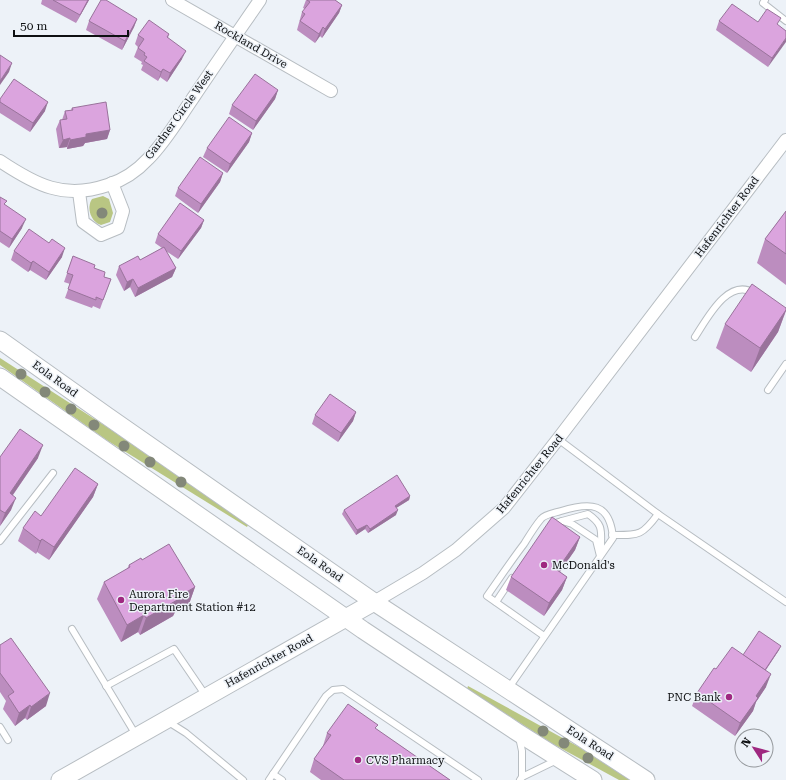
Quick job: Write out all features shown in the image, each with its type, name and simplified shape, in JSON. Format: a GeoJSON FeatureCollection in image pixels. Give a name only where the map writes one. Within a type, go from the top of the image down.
{"type":"FeatureCollection","features":[{"type":"Feature","properties":{"kind":"street","name":"Rockland Drive"},"geometry":{"type":"LineString","coordinates":[[172,0],[331,91]]}},
{"type":"Feature","properties":{"kind":"street","name":"Gardner Circle West"},"geometry":{"type":"LineString","coordinates":[[0,161],[28,178],[65,191],[79,192],[95,189],[125,178],[148,160],[166,137],[260,0]]}},
{"type":"Feature","properties":{"kind":"street","name":"Hafenrichter Road"},"geometry":{"type":"LineString","coordinates":[[60,780],[423,573],[456,550],[483,528],[504,508],[558,439],[786,140]]}},
{"type":"Feature","properties":{"kind":"street"},"geometry":{"type":"LineString","coordinates":[[79,192],[83,222],[101,235],[118,228],[123,211],[112,183]]}},
{"type":"Feature","properties":{"kind":"street","name":"Eola Road"},"geometry":{"type":"LineString","coordinates":[[0,340],[374,602],[646,780]]}},
{"type":"Feature","properties":{"kind":"street"},"geometry":{"type":"LineString","coordinates":[[0,377],[345,618],[517,732],[593,780]]}},
{"type":"Feature","properties":{"kind":"lane"},"geometry":{"type":"LineString","coordinates":[[766,0],[763,3],[786,20]]}},
{"type":"Feature","properties":{"kind":"lane"},"geometry":{"type":"LineString","coordinates":[[695,336],[723,298],[731,292],[742,289],[752,291],[758,295]]}},
{"type":"Feature","properties":{"kind":"lane"},"geometry":{"type":"LineString","coordinates":[[768,390],[786,364]]}},
{"type":"Feature","properties":{"kind":"lane"},"geometry":{"type":"LineString","coordinates":[[558,439],[658,514],[786,602]]}},
{"type":"Feature","properties":{"kind":"lane"},"geometry":{"type":"LineString","coordinates":[[0,541],[54,473]]}},
{"type":"Feature","properties":{"kind":"lane"},"geometry":{"type":"LineString","coordinates":[[507,690],[613,538],[607,517],[602,510],[595,507],[587,505],[578,506],[542,517],[487,596],[544,636]]}},
{"type":"Feature","properties":{"kind":"lane"},"geometry":{"type":"LineString","coordinates":[[548,528],[552,524],[588,514],[597,520],[601,530],[600,556]]}},
{"type":"Feature","properties":{"kind":"lane"},"geometry":{"type":"LineString","coordinates":[[612,534],[629,535],[645,531],[658,514]]}},
{"type":"Feature","properties":{"kind":"lane"},"geometry":{"type":"LineString","coordinates":[[562,521],[572,524],[596,540],[600,556]]}},
{"type":"Feature","properties":{"kind":"lane"},"geometry":{"type":"LineString","coordinates":[[496,602],[518,571]]}},
{"type":"Feature","properties":{"kind":"lane"},"geometry":{"type":"LineString","coordinates":[[72,629],[137,736]]}},
{"type":"Feature","properties":{"kind":"lane"},"geometry":{"type":"LineString","coordinates":[[106,686],[174,649],[206,696]]}},
{"type":"Feature","properties":{"kind":"lane"},"geometry":{"type":"LineString","coordinates":[[269,780],[326,696],[334,690],[343,689],[478,780]]}},
{"type":"Feature","properties":{"kind":"lane"},"geometry":{"type":"LineString","coordinates":[[166,720],[186,733],[243,780]]}},
{"type":"Feature","properties":{"kind":"lane"},"geometry":{"type":"LineString","coordinates":[[0,727],[8,740]]}},
{"type":"Feature","properties":{"kind":"lane"},"geometry":{"type":"LineString","coordinates":[[517,732],[522,751],[521,779]]}},
{"type":"Feature","properties":{"kind":"lane"},"geometry":{"type":"LineString","coordinates":[[521,779],[545,765],[561,760]]}},
{"type":"Feature","properties":{"kind":"lane"},"geometry":{"type":"LineString","coordinates":[[273,774],[282,780]]}},
{"type":"Feature","properties":{"kind":"green space"},"geometry":{"type":"Polygon","coordinates":[[[103,196],[109,199],[113,213],[110,222],[101,225],[92,218],[89,206],[92,199],[103,196]]]}},
{"type":"Feature","properties":{"kind":"green space"},"geometry":{"type":"Polygon","coordinates":[[[0,358],[107,427],[248,525],[247,527],[108,441],[0,365],[0,358]]]}},
{"type":"Feature","properties":{"kind":"green space"},"geometry":{"type":"Polygon","coordinates":[[[468,686],[579,747],[630,780],[619,780],[553,744],[467,689],[468,686]]]}},
{"type":"Feature","properties":{"kind":"building"},"geometry":{"type":"Polygon","coordinates":[[[53,0],[88,0],[80,15],[53,0]]]}},
{"type":"Feature","properties":{"kind":"building"},"geometry":{"type":"Polygon","coordinates":[[[101,0],[106,0],[137,19],[125,41],[89,21],[101,0]]]}},
{"type":"Feature","properties":{"kind":"building"},"geometry":{"type":"Polygon","coordinates":[[[307,0],[335,0],[342,5],[325,29],[323,27],[319,34],[300,21],[305,14],[302,12],[310,2],[307,0]]]}},
{"type":"Feature","properties":{"kind":"building"},"geometry":{"type":"Polygon","coordinates":[[[732,4],[758,22],[767,9],[781,18],[777,24],[786,31],[786,38],[772,58],[719,21],[732,4]]]}},
{"type":"Feature","properties":{"kind":"building"},"geometry":{"type":"Polygon","coordinates":[[[149,20],[169,34],[167,37],[186,51],[170,73],[163,69],[161,72],[144,61],[147,57],[144,55],[145,53],[138,48],[144,39],[138,35],[149,20]]]}},
{"type":"Feature","properties":{"kind":"building"},"geometry":{"type":"Polygon","coordinates":[[[0,55],[12,63],[0,81],[0,55]]]}},
{"type":"Feature","properties":{"kind":"building"},"geometry":{"type":"Polygon","coordinates":[[[255,74],[278,90],[256,121],[232,105],[255,74]]]}},
{"type":"Feature","properties":{"kind":"building"},"geometry":{"type":"Polygon","coordinates":[[[14,79],[48,102],[33,123],[0,102],[0,99],[14,79]]]}},
{"type":"Feature","properties":{"kind":"building"},"geometry":{"type":"Polygon","coordinates":[[[106,102],[110,130],[86,134],[86,137],[63,140],[60,120],[67,119],[65,111],[73,110],[72,108],[106,102]]]}},
{"type":"Feature","properties":{"kind":"building"},"geometry":{"type":"Polygon","coordinates":[[[229,117],[252,133],[230,164],[207,148],[229,117]]]}},
{"type":"Feature","properties":{"kind":"building"},"geometry":{"type":"Polygon","coordinates":[[[200,157],[223,173],[201,204],[178,188],[200,157]]]}},
{"type":"Feature","properties":{"kind":"building"},"geometry":{"type":"Polygon","coordinates":[[[0,197],[7,201],[4,204],[26,219],[12,239],[0,231],[0,197]]]}},
{"type":"Feature","properties":{"kind":"building"},"geometry":{"type":"Polygon","coordinates":[[[180,203],[204,220],[181,251],[158,234],[180,203]]]}},
{"type":"Feature","properties":{"kind":"building"},"geometry":{"type":"Polygon","coordinates":[[[786,211],[786,254],[765,239],[786,211]]]}},
{"type":"Feature","properties":{"kind":"building"},"geometry":{"type":"Polygon","coordinates":[[[29,229],[49,243],[52,239],[65,248],[49,272],[33,261],[31,263],[14,251],[29,229]]]}},
{"type":"Feature","properties":{"kind":"building"},"geometry":{"type":"Polygon","coordinates":[[[164,247],[176,268],[138,288],[133,279],[127,282],[119,266],[138,256],[140,260],[164,247]]]}},
{"type":"Feature","properties":{"kind":"building"},"geometry":{"type":"Polygon","coordinates":[[[73,256],[95,265],[94,268],[105,272],[104,277],[111,279],[103,300],[96,297],[96,300],[68,289],[73,275],[67,273],[73,256]]]}},
{"type":"Feature","properties":{"kind":"building"},"geometry":{"type":"Polygon","coordinates":[[[752,284],[786,308],[760,348],[725,324],[752,284]]]}},
{"type":"Feature","properties":{"kind":"building"},"geometry":{"type":"Polygon","coordinates":[[[330,394],[356,412],[341,433],[315,415],[330,394]]]}},
{"type":"Feature","properties":{"kind":"building"},"geometry":{"type":"Polygon","coordinates":[[[20,429],[43,445],[10,493],[16,498],[5,513],[0,510],[0,457],[20,429]]]}},
{"type":"Feature","properties":{"kind":"building"},"geometry":{"type":"Polygon","coordinates":[[[75,468],[98,484],[54,547],[42,539],[40,541],[23,528],[35,511],[41,516],[75,468]]]}},
{"type":"Feature","properties":{"kind":"building"},"geometry":{"type":"Polygon","coordinates":[[[397,475],[410,496],[395,506],[398,510],[370,529],[367,525],[357,530],[344,510],[397,475]]]}},
{"type":"Feature","properties":{"kind":"building","name":"McDonald's"},"geometry":{"type":"Polygon","coordinates":[[[552,517],[580,537],[557,570],[567,577],[549,603],[511,577],[552,517]]]}},
{"type":"Feature","properties":{"kind":"building"},"geometry":{"type":"Polygon","coordinates":[[[169,544],[195,587],[178,597],[179,599],[146,618],[144,615],[127,625],[104,582],[130,567],[129,565],[141,558],[142,560],[169,544]]]}},
{"type":"Feature","properties":{"kind":"building"},"geometry":{"type":"Polygon","coordinates":[[[759,631],[781,646],[765,670],[743,655],[759,631]]]}},
{"type":"Feature","properties":{"kind":"building"},"geometry":{"type":"Polygon","coordinates":[[[11,638],[50,693],[31,707],[30,705],[19,713],[8,696],[14,692],[0,673],[0,645],[11,638]]]}},
{"type":"Feature","properties":{"kind":"building","name":"PNC Bank"},"geometry":{"type":"Polygon","coordinates":[[[732,647],[771,674],[756,696],[758,698],[740,723],[697,693],[714,668],[716,669],[732,647]]]}},
{"type":"Feature","properties":{"kind":"building","name":"CVS Pharmacy"},"geometry":{"type":"Polygon","coordinates":[[[348,704],[378,725],[375,728],[450,780],[344,780],[314,759],[331,735],[327,733],[348,704]]]}},
{"type":"Feature","properties":{"kind":"place","name":"McDonald's"},"geometry":{"type":"Point","coordinates":[544,565]}},
{"type":"Feature","properties":{"kind":"place","name":"Aurora Fire Department Station #12"},"geometry":{"type":"Point","coordinates":[121,600]}},
{"type":"Feature","properties":{"kind":"place","name":"PNC Bank"},"geometry":{"type":"Point","coordinates":[729,697]}},
{"type":"Feature","properties":{"kind":"place","name":"CVS Pharmacy"},"geometry":{"type":"Point","coordinates":[358,760]}}]}
